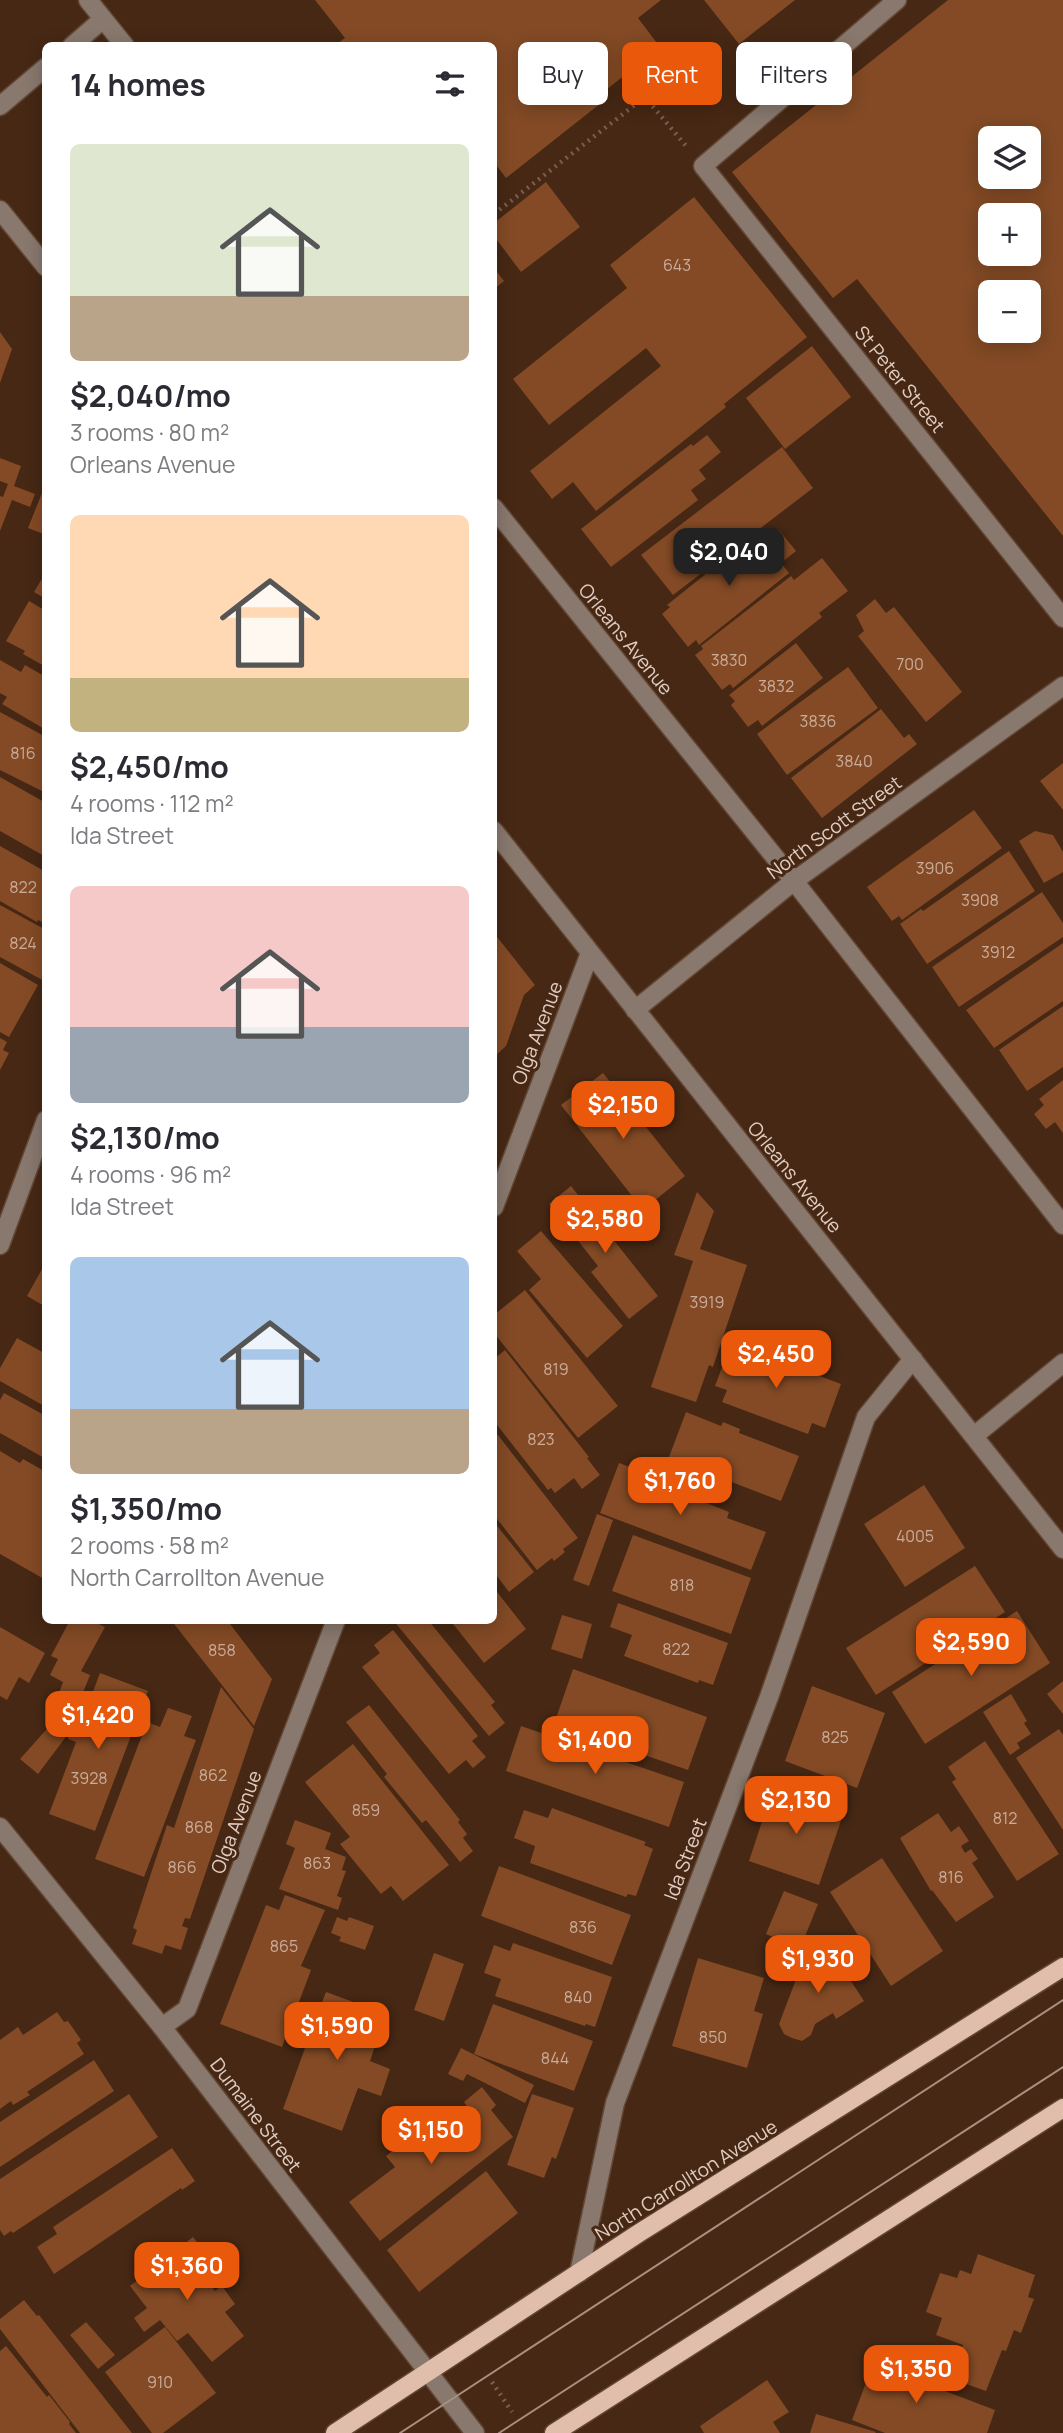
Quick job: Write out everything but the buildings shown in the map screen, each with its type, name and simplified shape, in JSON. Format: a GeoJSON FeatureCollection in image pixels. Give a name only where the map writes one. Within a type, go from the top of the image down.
{"type":"FeatureCollection","features":[{"type":"Feature","properties":{"kind":"main road","name":"North Carrollton Avenue"},"geometry":{"type":"LineString","coordinates":[[335,2433],[579,2273],[1063,1967]]}},
{"type":"Feature","properties":{"kind":"main road"},"geometry":{"type":"LineString","coordinates":[[554,2433],[1063,2108]]}},
{"type":"Feature","properties":{"kind":"street"},"geometry":{"type":"LineString","coordinates":[[88,0],[122,42]]}},
{"type":"Feature","properties":{"kind":"street"},"geometry":{"type":"LineString","coordinates":[[703,166],[897,0]]}},
{"type":"Feature","properties":{"kind":"street"},"geometry":{"type":"LineString","coordinates":[[77,42],[103,19]]}},
{"type":"Feature","properties":{"kind":"street"},"geometry":{"type":"LineString","coordinates":[[0,106],[42,70]]}},
{"type":"Feature","properties":{"kind":"street","name":"St Peter Street"},"geometry":{"type":"LineString","coordinates":[[703,166],[1063,618]]}},
{"type":"Feature","properties":{"kind":"street"},"geometry":{"type":"LineString","coordinates":[[0,210],[42,262]]}},
{"type":"Feature","properties":{"kind":"street","name":"Orleans Avenue"},"geometry":{"type":"LineString","coordinates":[[497,512],[794,881],[1063,1225]]}},
{"type":"Feature","properties":{"kind":"street","name":"North Scott Street"},"geometry":{"type":"LineString","coordinates":[[635,1010],[794,881],[1063,685]]}},
{"type":"Feature","properties":{"kind":"street","name":"Orleans Avenue"},"geometry":{"type":"LineString","coordinates":[[497,835],[1063,1549]]}},
{"type":"Feature","properties":{"kind":"street","name":"Olga Avenue"},"geometry":{"type":"LineString","coordinates":[[497,1199],[590,953]]}},
{"type":"Feature","properties":{"kind":"street"},"geometry":{"type":"LineString","coordinates":[[0,1245],[42,1131]]}},
{"type":"Feature","properties":{"kind":"street","name":"Ida Street"},"geometry":{"type":"LineString","coordinates":[[579,2273],[615,2103],[769,1697],[866,1417],[913,1359]]}},
{"type":"Feature","properties":{"kind":"street"},"geometry":{"type":"LineString","coordinates":[[974,1436],[1063,1363]]}},
{"type":"Feature","properties":{"kind":"street","name":"Olga Avenue"},"geometry":{"type":"LineString","coordinates":[[162,2028],[187,2009],[334,1624]]}},
{"type":"Feature","properties":{"kind":"street","name":"Dumaine Street"},"geometry":{"type":"LineString","coordinates":[[0,1826],[162,2028],[475,2433]]}},
{"type":"Feature","properties":{"kind":"path"},"geometry":{"type":"LineString","coordinates":[[497,212],[645,97],[703,166]]}},
{"type":"Feature","properties":{"kind":"path"},"geometry":{"type":"LineString","coordinates":[[492,2382],[512,2412]]}},
{"type":"Feature","properties":{"kind":"tram line"},"geometry":{"type":"LineString","coordinates":[[400,2433],[1063,2000]]}},
{"type":"Feature","properties":{"kind":"tram line"},"geometry":{"type":"LineString","coordinates":[[499,2433],[1063,2067]]}}]}
